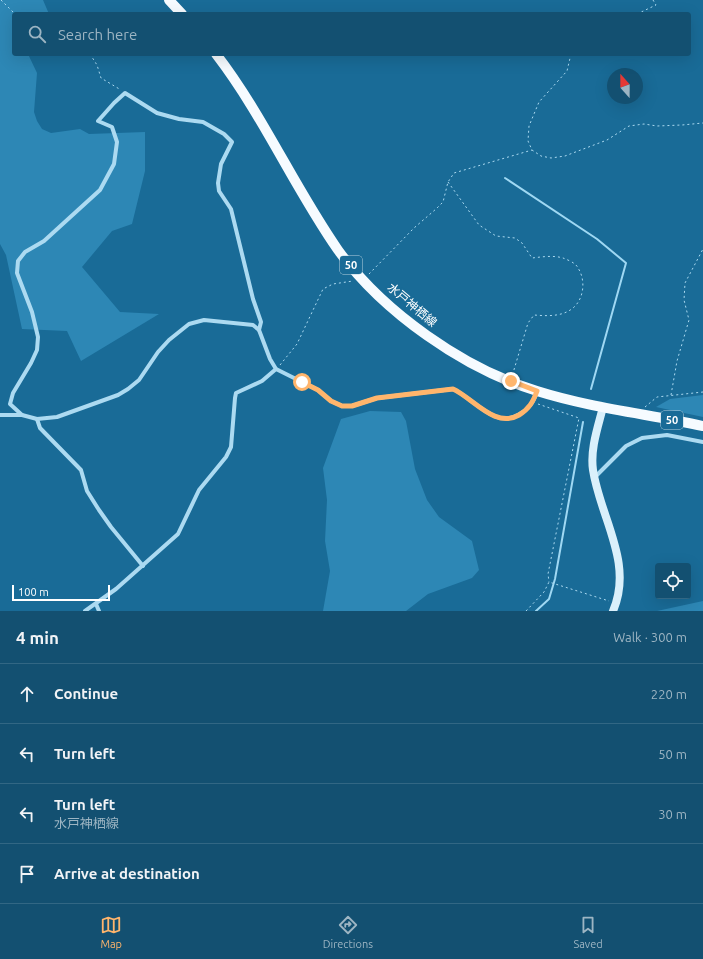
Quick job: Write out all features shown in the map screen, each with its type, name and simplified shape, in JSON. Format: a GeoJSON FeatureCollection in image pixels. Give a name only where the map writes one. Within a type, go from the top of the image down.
{"type":"FeatureCollection","features":[{"type":"Feature","properties":{"kind":"main road"},"geometry":{"type":"LineString","coordinates":[[169,0],[180,12]]}},
{"type":"Feature","properties":{"kind":"main road","name":"水戸神栖線"},"geometry":{"type":"LineString","coordinates":[[217,56],[238,85],[339,251],[364,280],[409,322],[473,364],[537,391],[603,407],[703,426]]}},
{"type":"Feature","properties":{"kind":"street"},"geometry":{"type":"LineString","coordinates":[[22,415],[10,404],[13,393],[32,363],[37,350],[38,337],[32,312],[17,273],[18,261],[25,252],[44,241],[100,190],[114,164],[117,142],[112,127],[98,121],[125,93],[158,114],[179,119],[203,122],[224,134],[232,142],[222,164],[218,183],[219,191],[231,209],[253,299],[261,322],[259,330]]}},
{"type":"Feature","properties":{"kind":"street"},"geometry":{"type":"LineString","coordinates":[[0,416],[22,415],[37,419],[58,417],[118,395],[139,380],[158,352],[169,340],[189,324],[204,320],[253,325],[259,330],[270,359],[276,369],[318,390],[331,401],[342,406],[352,406],[377,398],[453,389],[460,392],[487,412],[500,418],[514,418],[527,410],[533,402],[537,391]]}},
{"type":"Feature","properties":{"kind":"street"},"geometry":{"type":"LineString","coordinates":[[85,611],[116,589],[178,534],[199,490],[226,457],[231,447],[236,393],[262,381],[276,369]]}},
{"type":"Feature","properties":{"kind":"street"},"geometry":{"type":"LineString","coordinates":[[603,407],[593,448],[593,468],[594,478],[620,565],[620,579],[616,603],[613,611]]}},
{"type":"Feature","properties":{"kind":"street"},"geometry":{"type":"LineString","coordinates":[[37,419],[40,428],[81,470],[87,491],[99,510],[143,566]]}},
{"type":"Feature","properties":{"kind":"street"},"geometry":{"type":"LineString","coordinates":[[594,478],[626,446],[642,438],[667,434],[703,442]]}},
{"type":"Feature","properties":{"kind":"street"},"geometry":{"type":"LineString","coordinates":[[96,604],[99,611]]}},
{"type":"Feature","properties":{"kind":"path"},"geometry":{"type":"LineString","coordinates":[[1,0],[13,12]]}},
{"type":"Feature","properties":{"kind":"path"},"geometry":{"type":"LineString","coordinates":[[640,12],[656,5],[653,0]]}},
{"type":"Feature","properties":{"kind":"path"},"geometry":{"type":"LineString","coordinates":[[91,56],[97,65],[101,78],[125,93]]}},
{"type":"Feature","properties":{"kind":"path"},"geometry":{"type":"LineString","coordinates":[[571,56],[567,71],[539,102],[529,126],[528,141],[532,150],[541,156],[551,158],[565,156],[607,140],[629,126],[644,124],[657,126],[703,123]]}},
{"type":"Feature","properties":{"kind":"path"},"geometry":{"type":"LineString","coordinates":[[276,369],[297,344],[323,290],[333,284],[364,280],[414,228],[443,202],[448,182],[454,173],[532,150]]}},
{"type":"Feature","properties":{"kind":"path"},"geometry":{"type":"LineString","coordinates":[[448,182],[480,225],[496,236],[516,238],[522,243],[532,258],[561,258],[570,261],[578,267],[583,283],[582,292],[578,302],[572,309],[552,317],[534,315],[528,323],[511,381]]}},
{"type":"Feature","properties":{"kind":"path"},"geometry":{"type":"LineString","coordinates":[[671,395],[677,361],[689,320],[684,300],[685,283],[703,248]]}},
{"type":"Feature","properties":{"kind":"path"},"geometry":{"type":"LineString","coordinates":[[641,415],[646,405],[657,397],[703,392]]}},
{"type":"Feature","properties":{"kind":"path"},"geometry":{"type":"LineString","coordinates":[[526,611],[544,592],[549,582],[548,574],[579,418],[533,402]]}},
{"type":"Feature","properties":{"kind":"path"},"geometry":{"type":"LineString","coordinates":[[549,582],[616,603]]}},
{"type":"Feature","properties":{"kind":"shaded area"},"geometry":{"type":"Polygon","coordinates":[[[0,0],[43,0],[48,12],[12,12],[12,56],[29,56],[37,73],[34,112],[42,129],[51,133],[80,129],[89,134],[145,132],[145,171],[132,224],[112,231],[82,267],[120,312],[159,314],[81,361],[67,331],[22,329],[6,255],[0,244],[0,0]]]}},
{"type":"Feature","properties":{"kind":"shaded area"},"geometry":{"type":"Polygon","coordinates":[[[703,395],[703,417],[656,407],[670,399],[703,395]]]}},
{"type":"Feature","properties":{"kind":"shaded area"},"geometry":{"type":"Polygon","coordinates":[[[370,411],[401,412],[406,421],[415,469],[427,500],[439,517],[472,541],[479,570],[472,578],[428,594],[406,611],[323,611],[330,571],[325,541],[327,500],[323,468],[341,419],[370,411]]]}},
{"type":"Feature","properties":{"kind":"shaded area"},"geometry":{"type":"Polygon","coordinates":[[[703,601],[703,611],[657,611],[703,601]]]}},
{"type":"Feature","properties":{"kind":"waterway"},"geometry":{"type":"LineString","coordinates":[[505,178],[597,239],[626,263],[591,389]]}},
{"type":"Feature","properties":{"kind":"waterway"},"geometry":{"type":"LineString","coordinates":[[536,611],[549,599],[555,579],[583,422]]}},
{"type":"Feature","properties":{"kind":"route"},"geometry":{"type":"LineString","coordinates":[[302,382],[318,390],[331,401],[342,406],[352,406],[377,398],[453,389],[460,392],[487,412],[500,418],[514,418],[527,410],[533,402],[537,391],[511,381]]}}]}
